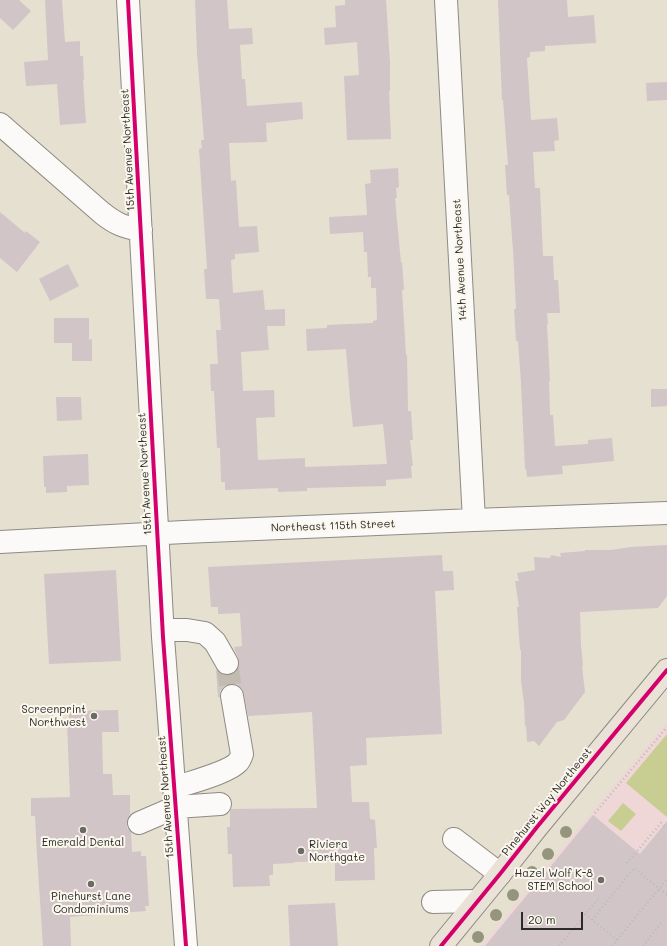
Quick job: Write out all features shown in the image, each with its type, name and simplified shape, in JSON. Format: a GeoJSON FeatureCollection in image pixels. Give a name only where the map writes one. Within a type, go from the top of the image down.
{"type":"FeatureCollection","features":[{"type":"Feature","properties":{"kind":"main road","name":"Pinehurst Way Northeast"},"geometry":{"type":"LineString","coordinates":[[441,946],[537,826],[667,670]]}},
{"type":"Feature","properties":{"kind":"street","name":"15th Avenue Northeast"},"geometry":{"type":"LineString","coordinates":[[128,0],[163,630],[186,946]]}},
{"type":"Feature","properties":{"kind":"street","name":"14th Avenue Northeast"},"geometry":{"type":"LineString","coordinates":[[446,0],[474,520]]}},
{"type":"Feature","properties":{"kind":"street"},"geometry":{"type":"LineString","coordinates":[[0,124],[102,213],[113,221],[126,227],[141,230]]}},
{"type":"Feature","properties":{"kind":"street","name":"Northeast 115th Street"},"geometry":{"type":"LineString","coordinates":[[0,542],[474,520],[667,513]]}},
{"type":"Feature","properties":{"kind":"street"},"geometry":{"type":"LineString","coordinates":[[163,630],[187,630],[205,633],[215,642],[226,663]]}},
{"type":"Feature","properties":{"kind":"street"},"geometry":{"type":"LineString","coordinates":[[139,823],[175,797],[209,776],[233,767],[239,761],[242,754],[232,696]]}},
{"type":"Feature","properties":{"kind":"street"},"geometry":{"type":"LineString","coordinates":[[175,797],[220,804]]}},
{"type":"Feature","properties":{"kind":"street"},"geometry":{"type":"LineString","coordinates":[[454,839],[500,874]]}},
{"type":"Feature","properties":{"kind":"street"},"geometry":{"type":"LineString","coordinates":[[433,902],[477,901]]}},
{"type":"Feature","properties":{"kind":"path"},"geometry":{"type":"LineString","coordinates":[[596,813],[667,727]]}},
{"type":"Feature","properties":{"kind":"path"},"geometry":{"type":"LineString","coordinates":[[627,863],[661,823],[667,828]]}},
{"type":"Feature","properties":{"kind":"path"},"geometry":{"type":"LineString","coordinates":[[592,920],[634,868],[667,895]]}},
{"type":"Feature","properties":{"kind":"path"},"geometry":{"type":"LineString","coordinates":[[612,946],[667,879]]}},
{"type":"Feature","properties":{"kind":"path"},"geometry":{"type":"LineString","coordinates":[[559,946],[599,898]]}},
{"type":"Feature","properties":{"kind":"path"},"geometry":{"type":"LineString","coordinates":[[585,914],[618,940]]}},
{"type":"Feature","properties":{"kind":"path"},"geometry":{"type":"LineString","coordinates":[[643,946],[662,922]]}},
{"type":"Feature","properties":{"kind":"path"},"geometry":{"type":"LineString","coordinates":[[562,942],[567,946]]}},
{"type":"Feature","properties":{"kind":"shaded area","name":"Hazel Wolf K-8 STEM School"},"geometry":{"type":"Polygon","coordinates":[[[667,722],[667,946],[481,946],[591,813],[667,722]]]}},
{"type":"Feature","properties":{"kind":"green space"},"geometry":{"type":"Polygon","coordinates":[[[667,734],[667,817],[626,783],[667,734]]]}},
{"type":"Feature","properties":{"kind":"green space"},"geometry":{"type":"Polygon","coordinates":[[[623,803],[636,814],[621,831],[608,821],[623,803]]]}},
{"type":"Feature","properties":{"kind":"building"},"geometry":{"type":"Polygon","coordinates":[[[0,0],[19,0],[31,11],[13,30],[0,18],[0,0]]]}},
{"type":"Feature","properties":{"kind":"building"},"geometry":{"type":"Polygon","coordinates":[[[45,0],[62,0],[65,42],[80,41],[80,56],[83,56],[86,123],[60,125],[57,84],[26,86],[24,62],[48,60],[45,0]]]}},
{"type":"Feature","properties":{"kind":"building"},"geometry":{"type":"Polygon","coordinates":[[[195,0],[227,0],[229,29],[252,28],[253,44],[240,45],[242,79],[245,79],[247,106],[302,102],[303,119],[266,123],[267,142],[229,143],[231,181],[236,180],[239,227],[257,226],[259,252],[235,254],[235,259],[231,260],[233,293],[263,290],[265,310],[285,309],[285,326],[267,326],[269,350],[241,352],[243,391],[274,390],[275,417],[256,418],[258,460],[305,458],[305,467],[387,464],[383,424],[353,427],[346,349],[307,351],[306,329],[327,328],[327,325],[373,323],[373,321],[377,320],[376,288],[371,288],[371,277],[368,277],[367,252],[364,252],[363,232],[330,234],[329,217],[367,215],[365,184],[371,183],[370,170],[398,168],[399,187],[396,188],[397,198],[395,198],[404,290],[402,290],[407,355],[408,411],[411,411],[413,440],[410,440],[413,466],[411,466],[412,478],[386,480],[386,486],[307,488],[307,491],[278,492],[278,488],[225,490],[225,482],[221,482],[220,448],[217,448],[214,391],[211,391],[210,364],[218,364],[216,330],[221,330],[219,299],[206,299],[204,269],[207,269],[199,149],[202,148],[201,140],[204,140],[197,53],[195,0]]]}},
{"type":"Feature","properties":{"kind":"building"},"geometry":{"type":"Polygon","coordinates":[[[345,0],[386,0],[390,63],[389,91],[391,139],[347,140],[344,76],[359,75],[357,42],[325,45],[324,28],[336,27],[335,6],[345,5],[345,0]]]}},
{"type":"Feature","properties":{"kind":"building"},"geometry":{"type":"Polygon","coordinates":[[[498,0],[567,0],[568,17],[594,15],[596,43],[545,46],[545,51],[530,52],[530,57],[527,58],[531,120],[557,118],[559,140],[554,141],[555,151],[533,152],[535,188],[540,188],[543,256],[553,256],[554,280],[558,280],[560,313],[547,313],[550,415],[553,415],[555,446],[588,444],[588,440],[612,438],[614,461],[562,466],[563,474],[527,477],[525,469],[521,383],[514,309],[516,309],[513,249],[505,165],[508,165],[502,100],[498,0]]]}},
{"type":"Feature","properties":{"kind":"building"},"geometry":{"type":"Polygon","coordinates":[[[667,82],[667,100],[647,101],[646,83],[667,82]]]}},
{"type":"Feature","properties":{"kind":"building"},"geometry":{"type":"Polygon","coordinates":[[[0,212],[25,233],[26,231],[40,242],[17,272],[0,258],[0,212]]]}},
{"type":"Feature","properties":{"kind":"building"},"geometry":{"type":"Polygon","coordinates":[[[68,264],[79,286],[50,301],[39,279],[68,264]]]}},
{"type":"Feature","properties":{"kind":"building"},"geometry":{"type":"Polygon","coordinates":[[[54,318],[89,318],[89,340],[92,339],[92,361],[72,361],[72,343],[54,343],[54,318]]]}},
{"type":"Feature","properties":{"kind":"building"},"geometry":{"type":"Polygon","coordinates":[[[651,389],[667,389],[667,406],[651,407],[651,389]]]}},
{"type":"Feature","properties":{"kind":"building"},"geometry":{"type":"Polygon","coordinates":[[[56,397],[81,397],[82,420],[57,421],[56,397]]]}},
{"type":"Feature","properties":{"kind":"building"},"geometry":{"type":"Polygon","coordinates":[[[88,454],[89,485],[67,486],[67,492],[46,493],[46,487],[44,487],[43,456],[88,454]]]}},
{"type":"Feature","properties":{"kind":"building"},"geometry":{"type":"Polygon","coordinates":[[[667,545],[667,596],[658,608],[580,612],[582,666],[585,692],[564,720],[557,722],[539,746],[534,741],[527,742],[521,680],[521,650],[517,607],[519,607],[515,581],[519,581],[517,573],[535,570],[534,557],[550,558],[551,555],[561,557],[560,553],[585,550],[611,550],[631,547],[667,545]]]}},
{"type":"Feature","properties":{"kind":"building"},"geometry":{"type":"Polygon","coordinates":[[[442,555],[443,571],[453,571],[454,590],[435,591],[442,734],[366,738],[367,765],[350,766],[352,802],[369,802],[370,819],[375,820],[377,848],[374,848],[375,880],[335,881],[335,861],[294,862],[273,864],[273,875],[269,875],[270,886],[233,887],[232,854],[228,854],[227,827],[230,827],[231,809],[317,808],[312,712],[248,716],[244,694],[241,688],[236,684],[224,686],[220,691],[220,697],[218,697],[216,670],[221,674],[227,675],[233,674],[238,670],[238,657],[234,647],[242,646],[240,613],[218,614],[218,607],[211,607],[208,567],[442,555]]]}},
{"type":"Feature","properties":{"kind":"building"},"geometry":{"type":"Polygon","coordinates":[[[116,570],[121,661],[49,664],[44,574],[116,570]]]}},
{"type":"Feature","properties":{"kind":"building"},"geometry":{"type":"Polygon","coordinates":[[[118,710],[119,732],[102,732],[103,774],[112,774],[113,795],[130,795],[130,814],[127,822],[127,828],[131,832],[132,852],[141,851],[141,856],[146,856],[149,906],[145,906],[146,911],[70,917],[71,946],[43,946],[35,816],[31,816],[31,798],[70,797],[67,722],[69,722],[69,711],[118,710]]]}},
{"type":"Feature","properties":{"kind":"building","name":"Hazel Wolf K-8 STEM School"},"geometry":{"type":"Polygon","coordinates":[[[593,815],[640,854],[667,821],[667,946],[485,946],[593,815]]]}},
{"type":"Feature","properties":{"kind":"building"},"geometry":{"type":"Polygon","coordinates":[[[335,903],[338,946],[290,946],[288,905],[335,903]]]}},
{"type":"Feature","properties":{"kind":"tunnel"},"geometry":{"type":"LineString","coordinates":[[227,663],[232,696]]}},
{"type":"Feature","properties":{"kind":"cycle path"},"geometry":{"type":"LineString","coordinates":[[128,0],[163,637],[186,946]]}},
{"type":"Feature","properties":{"kind":"cycle path"},"geometry":{"type":"LineString","coordinates":[[441,946],[667,670]]}},
{"type":"Feature","properties":{"kind":"place","name":"Screenprint Northwest"},"geometry":{"type":"Point","coordinates":[94,716]}},
{"type":"Feature","properties":{"kind":"place","name":"Emerald Dental"},"geometry":{"type":"Point","coordinates":[83,830]}},
{"type":"Feature","properties":{"kind":"place","name":"Riviera Northgate"},"geometry":{"type":"Point","coordinates":[301,851]}},
{"type":"Feature","properties":{"kind":"place","name":"Hazel Wolf K-8 STEM School"},"geometry":{"type":"Point","coordinates":[601,880]}},
{"type":"Feature","properties":{"kind":"place","name":"Pinehurst Lane Condominiums"},"geometry":{"type":"Point","coordinates":[91,884]}}]}
